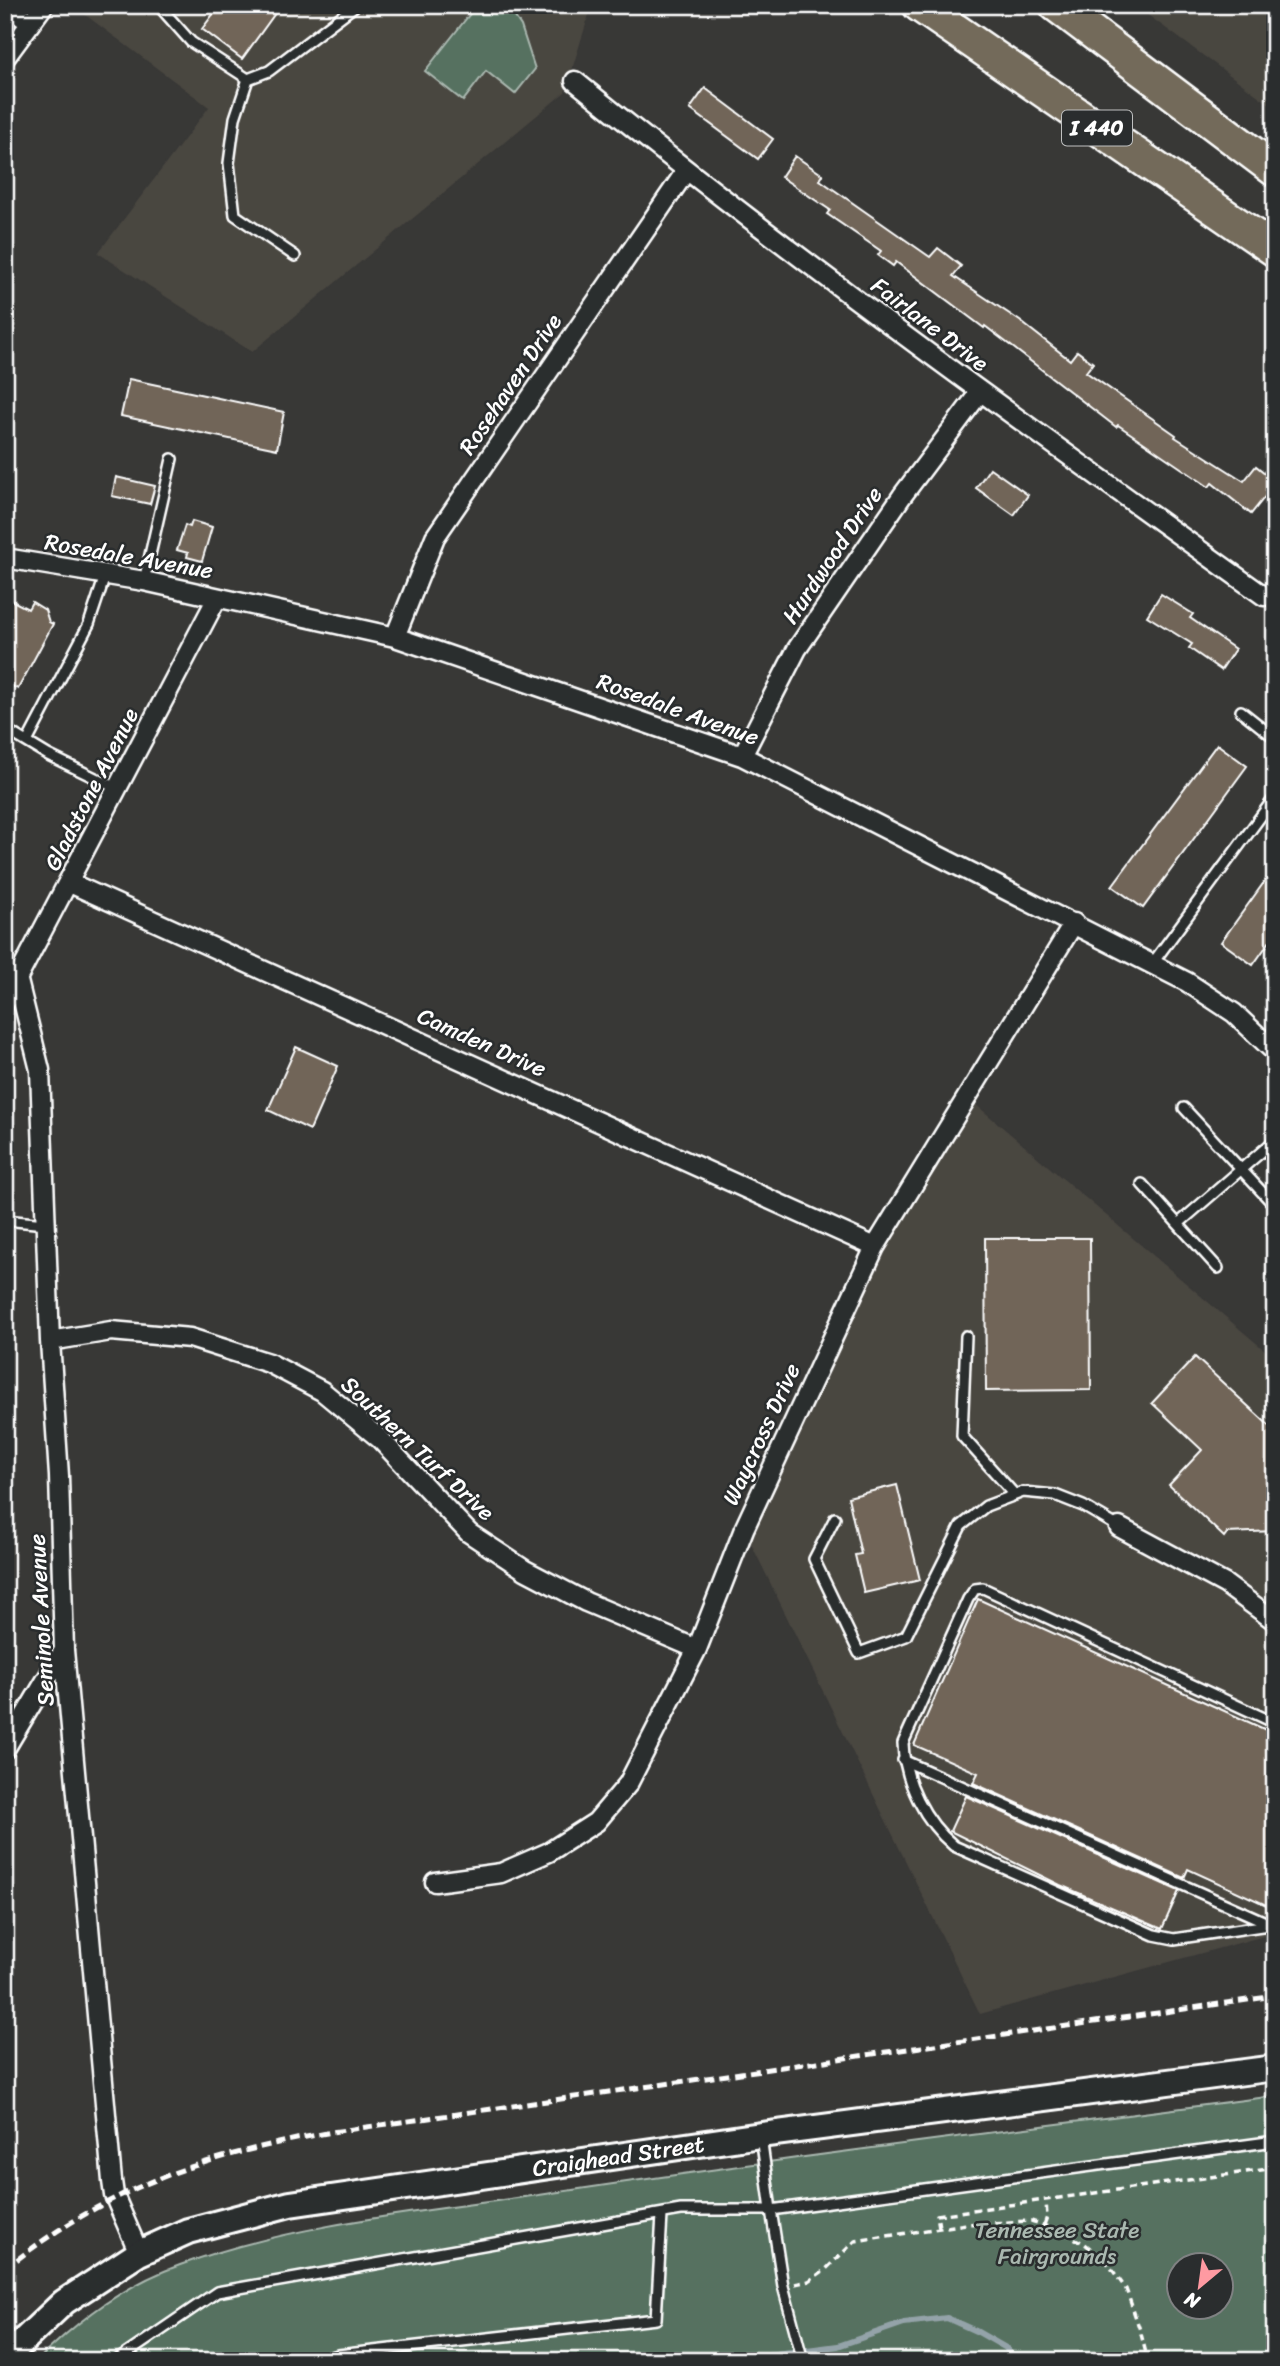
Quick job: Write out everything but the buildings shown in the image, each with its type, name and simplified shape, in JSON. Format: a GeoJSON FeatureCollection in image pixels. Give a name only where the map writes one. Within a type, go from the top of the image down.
{"type":"FeatureCollection","features":[{"type":"Feature","properties":{"kind":"highway","name":"I 440"},"geometry":{"type":"LineString","coordinates":[[919,5],[1275,250]]}},
{"type":"Feature","properties":{"kind":"highway"},"geometry":{"type":"LineString","coordinates":[[1056,5],[1275,170]]}},
{"type":"Feature","properties":{"kind":"street"},"geometry":{"type":"LineString","coordinates":[[7,5],[30,23]]}},
{"type":"Feature","properties":{"kind":"street"},"geometry":{"type":"LineString","coordinates":[[5,58],[44,5]]}},
{"type":"Feature","properties":{"kind":"street","name":"Fairlane Drive"},"geometry":{"type":"LineString","coordinates":[[575,81],[686,171],[980,392],[1264,596]]}},
{"type":"Feature","properties":{"kind":"street","name":"Rosehaven Drive"},"geometry":{"type":"LineString","coordinates":[[396,636],[435,537],[686,171]]}},
{"type":"Feature","properties":{"kind":"street","name":"Hurdwood Drive"},"geometry":{"type":"LineString","coordinates":[[742,756],[797,649],[902,496],[980,392]]}},
{"type":"Feature","properties":{"kind":"street","name":"Rosedale Avenue"},"geometry":{"type":"LineString","coordinates":[[5,558],[144,581],[396,636],[742,756],[1074,923],[1213,997],[1275,1052]]}},
{"type":"Feature","properties":{"kind":"street","name":"Gladstone Avenue"},"geometry":{"type":"LineString","coordinates":[[5,1002],[70,883],[217,597]]}},
{"type":"Feature","properties":{"kind":"street","name":"Camden Drive"},"geometry":{"type":"LineString","coordinates":[[70,883],[875,1247]]}},
{"type":"Feature","properties":{"kind":"street","name":"Waycross Drive"},"geometry":{"type":"LineString","coordinates":[[435,1882],[501,1872],[548,1852],[596,1822],[628,1784],[697,1649],[744,1529],[875,1247],[1074,923]]}},
{"type":"Feature","properties":{"kind":"street","name":"Seminole Avenue"},"geometry":{"type":"LineString","coordinates":[[18,981],[40,1070],[50,1341],[60,1476],[64,1650],[112,2181],[114,2195],[139,2253]]}},
{"type":"Feature","properties":{"kind":"street","name":"Southern Turf Drive"},"geometry":{"type":"LineString","coordinates":[[50,1341],[111,1331],[190,1338],[270,1363],[322,1391],[380,1439],[469,1533],[525,1570],[586,1602],[697,1649]]}},
{"type":"Feature","properties":{"kind":"street"},"geometry":{"type":"LineString","coordinates":[[1119,1527],[1226,1584],[1273,1617]]}},
{"type":"Feature","properties":{"kind":"street"},"geometry":{"type":"LineString","coordinates":[[5,1749],[64,1650]]}},
{"type":"Feature","properties":{"kind":"street","name":"Craighead Street"},"geometry":{"type":"LineString","coordinates":[[5,2358],[64,2302],[139,2253],[188,2231],[290,2204],[761,2135],[1275,2068]]}},
{"type":"Feature","properties":{"kind":"lane"},"geometry":{"type":"LineString","coordinates":[[158,5],[191,42],[248,79]]}},
{"type":"Feature","properties":{"kind":"lane"},"geometry":{"type":"LineString","coordinates":[[248,79],[269,71],[356,5]]}},
{"type":"Feature","properties":{"kind":"lane"},"geometry":{"type":"LineString","coordinates":[[248,79],[235,118],[229,163],[235,215],[295,256]]}},
{"type":"Feature","properties":{"kind":"lane"},"geometry":{"type":"LineString","coordinates":[[144,581],[172,459]]}},
{"type":"Feature","properties":{"kind":"lane"},"geometry":{"type":"LineString","coordinates":[[27,742],[89,624],[105,576]]}},
{"type":"Feature","properties":{"kind":"lane"},"geometry":{"type":"LineString","coordinates":[[1241,711],[1275,738]]}},
{"type":"Feature","properties":{"kind":"lane"},"geometry":{"type":"LineString","coordinates":[[5,729],[48,755],[118,789]]}},
{"type":"Feature","properties":{"kind":"lane"},"geometry":{"type":"LineString","coordinates":[[1152,964],[1275,797]]}},
{"type":"Feature","properties":{"kind":"lane"},"geometry":{"type":"LineString","coordinates":[[1184,1108],[1275,1206]]}},
{"type":"Feature","properties":{"kind":"lane"},"geometry":{"type":"LineString","coordinates":[[1178,1224],[1275,1140]]}},
{"type":"Feature","properties":{"kind":"lane"},"geometry":{"type":"LineString","coordinates":[[1142,1184],[1218,1268]]}},
{"type":"Feature","properties":{"kind":"lane"},"geometry":{"type":"LineString","coordinates":[[5,1220],[46,1224]]}},
{"type":"Feature","properties":{"kind":"lane"},"geometry":{"type":"LineString","coordinates":[[966,1336],[962,1436],[1015,1495]]}},
{"type":"Feature","properties":{"kind":"lane"},"geometry":{"type":"LineString","coordinates":[[835,1518],[814,1559],[859,1653],[906,1636],[961,1525],[986,1506],[1023,1492],[1055,1494],[1083,1506],[1119,1527]]}},
{"type":"Feature","properties":{"kind":"lane"},"geometry":{"type":"LineString","coordinates":[[1273,1925],[1174,1939],[1154,1935],[954,1846],[939,1833],[916,1795],[903,1760],[903,1743],[909,1724],[968,1599],[975,1590],[983,1588],[1275,1723]]}},
{"type":"Feature","properties":{"kind":"lane"},"geometry":{"type":"LineString","coordinates":[[903,1760],[1273,1925]]}},
{"type":"Feature","properties":{"kind":"lane"},"geometry":{"type":"LineString","coordinates":[[761,2135],[783,2286],[803,2361]]}},
{"type":"Feature","properties":{"kind":"lane"},"geometry":{"type":"LineString","coordinates":[[116,2361],[217,2292],[681,2210],[771,2210],[1275,2141]]}},
{"type":"Feature","properties":{"kind":"lane"},"geometry":{"type":"LineString","coordinates":[[320,2361],[338,2355],[656,2319],[662,2215]]}},
{"type":"Feature","properties":{"kind":"path"},"geometry":{"type":"LineString","coordinates":[[939,2227],[937,2215],[1275,2168]]}},
{"type":"Feature","properties":{"kind":"path"},"geometry":{"type":"LineString","coordinates":[[1044,2225],[1046,2200]]}},
{"type":"Feature","properties":{"kind":"path"},"geometry":{"type":"LineString","coordinates":[[783,2286],[809,2281],[855,2241],[939,2227],[997,2221],[1031,2221],[1085,2244],[1106,2262],[1126,2288],[1148,2361]]}},
{"type":"Feature","properties":{"kind":"shaded area"},"geometry":{"type":"Polygon","coordinates":[[[72,5],[592,5],[565,92],[252,352],[98,253],[209,107],[72,5]]]}},
{"type":"Feature","properties":{"kind":"shaded area"},"geometry":{"type":"Polygon","coordinates":[[[1134,5],[1275,5],[1275,108],[1134,5]]]}},
{"type":"Feature","properties":{"kind":"shaded area"},"geometry":{"type":"Polygon","coordinates":[[[967,1097],[1275,1359],[1275,1933],[980,2014],[744,1529],[875,1247],[967,1097]]]}},
{"type":"Feature","properties":{"kind":"green space"},"geometry":{"type":"Polygon","coordinates":[[[477,5],[507,5],[521,26],[535,69],[515,94],[486,71],[463,101],[425,71],[477,5]]]}},
{"type":"Feature","properties":{"kind":"green space","name":"Tennessee State Fairgrounds"},"geometry":{"type":"Polygon","coordinates":[[[1275,2096],[1275,2361],[37,2361],[86,2318],[140,2282],[226,2250],[368,2219],[827,2154],[1275,2096]]]}},
{"type":"Feature","properties":{"kind":"waterway"},"geometry":{"type":"LineString","coordinates":[[720,2361],[838,2346],[904,2323],[947,2318],[1006,2348],[1015,2361]]}},
{"type":"Feature","properties":{"kind":"railway"},"geometry":{"type":"LineString","coordinates":[[5,2269],[44,2240],[120,2196],[200,2164],[285,2141],[1275,1996]]}}]}
